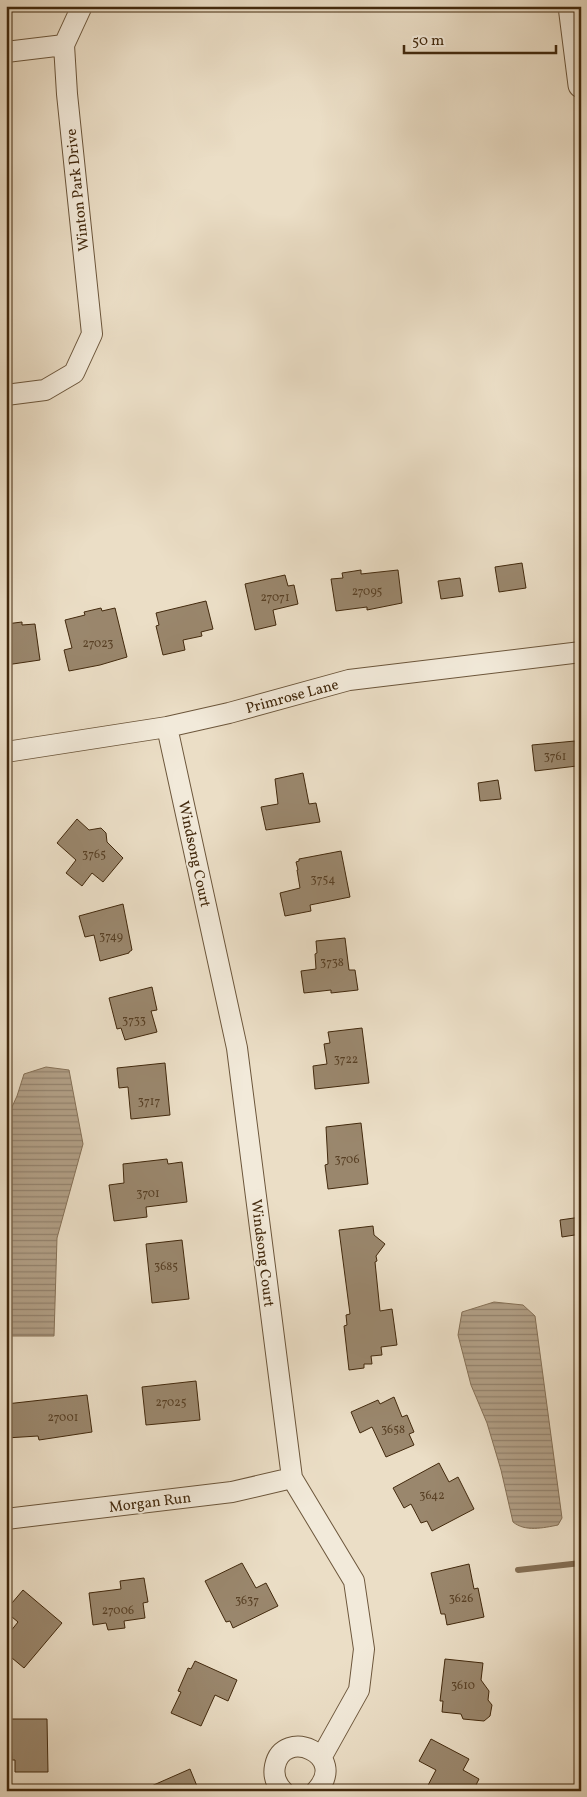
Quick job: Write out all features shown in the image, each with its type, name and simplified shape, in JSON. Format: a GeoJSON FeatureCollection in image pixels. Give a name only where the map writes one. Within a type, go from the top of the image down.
{"type":"FeatureCollection","features":[{"type":"Feature","properties":{"kind":"street","name":"Winton Park Drive"},"geometry":{"type":"LineString","coordinates":[[6,395],[45,390],[74,373],[92,334],[67,94],[64,45],[82,6]]}},
{"type":"Feature","properties":{"kind":"street"},"geometry":{"type":"LineString","coordinates":[[571,6],[581,85]]}},
{"type":"Feature","properties":{"kind":"street"},"geometry":{"type":"LineString","coordinates":[[6,52],[64,45]]}},
{"type":"Feature","properties":{"kind":"street","name":"Primrose Lane"},"geometry":{"type":"LineString","coordinates":[[6,752],[167,727],[229,713],[349,680],[581,652]]}},
{"type":"Feature","properties":{"kind":"street","name":"Windsong Court"},"geometry":{"type":"LineString","coordinates":[[167,727],[237,1048],[292,1478],[354,1581],[364,1649],[359,1690],[321,1758]]}},
{"type":"Feature","properties":{"kind":"street","name":"Morgan Run"},"geometry":{"type":"LineString","coordinates":[[6,1519],[232,1492],[292,1478]]}},
{"type":"Feature","properties":{"kind":"street"},"geometry":{"type":"LineString","coordinates":[[282,1791],[274,1775],[275,1764],[281,1754],[290,1748],[300,1746],[314,1750],[321,1758],[325,1770],[324,1780],[316,1791]]}},
{"type":"Feature","properties":{"kind":"shaded area"},"geometry":{"type":"Polygon","coordinates":[[[46,1067],[69,1070],[83,1144],[57,1238],[54,1336],[6,1336],[6,1120],[24,1074],[46,1067]]]}},
{"type":"Feature","properties":{"kind":"shaded area"},"geometry":{"type":"Polygon","coordinates":[[[494,1302],[523,1305],[535,1316],[562,1518],[558,1525],[529,1528],[513,1522],[501,1470],[487,1423],[471,1385],[458,1335],[462,1312],[494,1302]]]}},
{"type":"Feature","properties":{"kind":"building"},"geometry":{"type":"Polygon","coordinates":[[[522,563],[526,588],[499,592],[495,567],[522,563]]]}},
{"type":"Feature","properties":{"kind":"building"},"geometry":{"type":"Polygon","coordinates":[[[361,570],[361,574],[398,570],[402,603],[367,610],[367,607],[336,611],[331,579],[343,578],[342,573],[361,570]]]}},
{"type":"Feature","properties":{"kind":"building"},"geometry":{"type":"Polygon","coordinates":[[[285,575],[288,586],[294,585],[298,604],[273,610],[276,625],[255,630],[245,584],[285,575]]]}},
{"type":"Feature","properties":{"kind":"building"},"geometry":{"type":"Polygon","coordinates":[[[460,578],[463,596],[441,599],[438,581],[460,578]]]}},
{"type":"Feature","properties":{"kind":"building"},"geometry":{"type":"Polygon","coordinates":[[[206,601],[213,629],[201,632],[202,636],[183,640],[185,650],[163,655],[156,626],[159,625],[156,613],[206,601]]]}},
{"type":"Feature","properties":{"kind":"building"},"geometry":{"type":"Polygon","coordinates":[[[101,608],[102,611],[115,608],[127,657],[69,671],[64,650],[72,648],[65,620],[85,615],[84,612],[101,608]]]}},
{"type":"Feature","properties":{"kind":"building"},"geometry":{"type":"Polygon","coordinates":[[[22,622],[22,625],[35,624],[40,660],[6,665],[6,624],[22,622]]]}},
{"type":"Feature","properties":{"kind":"building"},"geometry":{"type":"Polygon","coordinates":[[[575,741],[577,766],[535,771],[532,745],[575,741]]]}},
{"type":"Feature","properties":{"kind":"building"},"geometry":{"type":"Polygon","coordinates":[[[303,773],[309,804],[316,803],[320,822],[266,830],[261,807],[278,804],[275,779],[303,773]]]}},
{"type":"Feature","properties":{"kind":"building"},"geometry":{"type":"Polygon","coordinates":[[[498,780],[501,799],[480,801],[478,783],[498,780]]]}},
{"type":"Feature","properties":{"kind":"building"},"geometry":{"type":"Polygon","coordinates":[[[77,819],[89,830],[101,828],[106,833],[107,842],[123,858],[103,882],[92,873],[82,886],[66,873],[76,860],[57,843],[77,819]]]}},
{"type":"Feature","properties":{"kind":"building"},"geometry":{"type":"Polygon","coordinates":[[[341,851],[350,897],[310,905],[311,911],[285,916],[280,893],[300,888],[296,862],[299,859],[341,851]]]}},
{"type":"Feature","properties":{"kind":"building"},"geometry":{"type":"Polygon","coordinates":[[[123,904],[132,950],[129,953],[100,961],[94,935],[85,937],[79,916],[123,904]]]}},
{"type":"Feature","properties":{"kind":"building"},"geometry":{"type":"Polygon","coordinates":[[[345,938],[349,970],[355,970],[358,990],[304,993],[301,971],[316,969],[316,941],[345,938]]]}},
{"type":"Feature","properties":{"kind":"building"},"geometry":{"type":"Polygon","coordinates":[[[152,987],[157,1010],[151,1011],[157,1032],[125,1040],[121,1028],[117,1029],[109,998],[152,987]]]}},
{"type":"Feature","properties":{"kind":"building"},"geometry":{"type":"Polygon","coordinates":[[[362,1028],[369,1083],[315,1089],[313,1066],[327,1064],[324,1044],[330,1043],[328,1032],[362,1028]]]}},
{"type":"Feature","properties":{"kind":"building"},"geometry":{"type":"Polygon","coordinates":[[[165,1063],[170,1115],[131,1119],[128,1087],[119,1088],[117,1068],[165,1063]]]}},
{"type":"Feature","properties":{"kind":"building"},"geometry":{"type":"Polygon","coordinates":[[[361,1123],[368,1184],[328,1189],[325,1165],[328,1164],[326,1127],[361,1123]]]}},
{"type":"Feature","properties":{"kind":"building"},"geometry":{"type":"Polygon","coordinates":[[[167,1159],[168,1164],[182,1162],[187,1202],[146,1207],[147,1217],[114,1221],[109,1185],[124,1183],[123,1164],[167,1159]]]}},
{"type":"Feature","properties":{"kind":"building"},"geometry":{"type":"Polygon","coordinates":[[[581,1217],[581,1234],[562,1237],[560,1220],[581,1217]]]}},
{"type":"Feature","properties":{"kind":"building"},"geometry":{"type":"Polygon","coordinates":[[[373,1226],[374,1235],[385,1244],[376,1256],[377,1261],[375,1262],[380,1311],[392,1309],[397,1345],[381,1347],[382,1355],[371,1356],[372,1364],[364,1364],[364,1368],[349,1370],[344,1326],[347,1325],[346,1315],[350,1314],[339,1230],[373,1226]]]}},
{"type":"Feature","properties":{"kind":"building"},"geometry":{"type":"Polygon","coordinates":[[[182,1240],[189,1299],[152,1303],[146,1244],[182,1240]]]}},
{"type":"Feature","properties":{"kind":"building"},"geometry":{"type":"Polygon","coordinates":[[[196,1381],[200,1420],[146,1425],[142,1387],[196,1381]]]}},
{"type":"Feature","properties":{"kind":"building"},"geometry":{"type":"Polygon","coordinates":[[[87,1395],[92,1432],[39,1440],[38,1436],[6,1438],[6,1404],[87,1395]]]}},
{"type":"Feature","properties":{"kind":"building"},"geometry":{"type":"Polygon","coordinates":[[[394,1397],[402,1417],[407,1415],[414,1432],[409,1434],[414,1445],[386,1457],[372,1427],[360,1433],[351,1412],[378,1400],[380,1404],[394,1397]]]}},
{"type":"Feature","properties":{"kind":"building"},"geometry":{"type":"Polygon","coordinates":[[[439,1463],[449,1482],[458,1477],[474,1509],[432,1531],[427,1521],[421,1523],[411,1504],[404,1508],[393,1488],[439,1463]]]}},
{"type":"Feature","properties":{"kind":"building"},"geometry":{"type":"Polygon","coordinates":[[[242,1563],[256,1588],[266,1583],[278,1606],[233,1628],[230,1621],[226,1622],[205,1581],[242,1563]]]}},
{"type":"Feature","properties":{"kind":"building"},"geometry":{"type":"Polygon","coordinates":[[[469,1564],[474,1589],[478,1588],[484,1617],[447,1625],[445,1614],[441,1614],[431,1573],[469,1564]]]}},
{"type":"Feature","properties":{"kind":"building"},"geometry":{"type":"Polygon","coordinates":[[[144,1578],[148,1602],[143,1603],[145,1618],[124,1621],[125,1628],[108,1630],[106,1623],[93,1625],[89,1593],[121,1589],[120,1581],[144,1578]]]}},
{"type":"Feature","properties":{"kind":"building"},"geometry":{"type":"Polygon","coordinates":[[[23,1590],[62,1623],[24,1668],[6,1653],[6,1637],[18,1622],[6,1610],[23,1590]]]}},
{"type":"Feature","properties":{"kind":"building"},"geometry":{"type":"Polygon","coordinates":[[[445,1659],[483,1663],[481,1680],[489,1691],[488,1700],[492,1705],[490,1716],[484,1721],[463,1719],[461,1714],[442,1712],[443,1701],[440,1701],[445,1659]]]}},
{"type":"Feature","properties":{"kind":"building"},"geometry":{"type":"Polygon","coordinates":[[[195,1661],[237,1680],[228,1701],[215,1695],[201,1726],[171,1713],[181,1692],[178,1691],[188,1668],[191,1669],[195,1661]]]}},
{"type":"Feature","properties":{"kind":"building"},"geometry":{"type":"Polygon","coordinates":[[[6,1719],[47,1719],[48,1772],[15,1772],[15,1760],[12,1760],[11,1739],[6,1739],[6,1719]]]}},
{"type":"Feature","properties":{"kind":"building"},"geometry":{"type":"Polygon","coordinates":[[[431,1739],[469,1759],[463,1770],[479,1779],[473,1791],[425,1791],[436,1770],[419,1761],[431,1739]]]}},
{"type":"Feature","properties":{"kind":"building"},"geometry":{"type":"Polygon","coordinates":[[[190,1769],[199,1791],[140,1791],[190,1769]]]}},
{"type":"Feature","properties":{"kind":"waterway"},"geometry":{"type":"LineString","coordinates":[[518,1570],[581,1563]]}}]}
